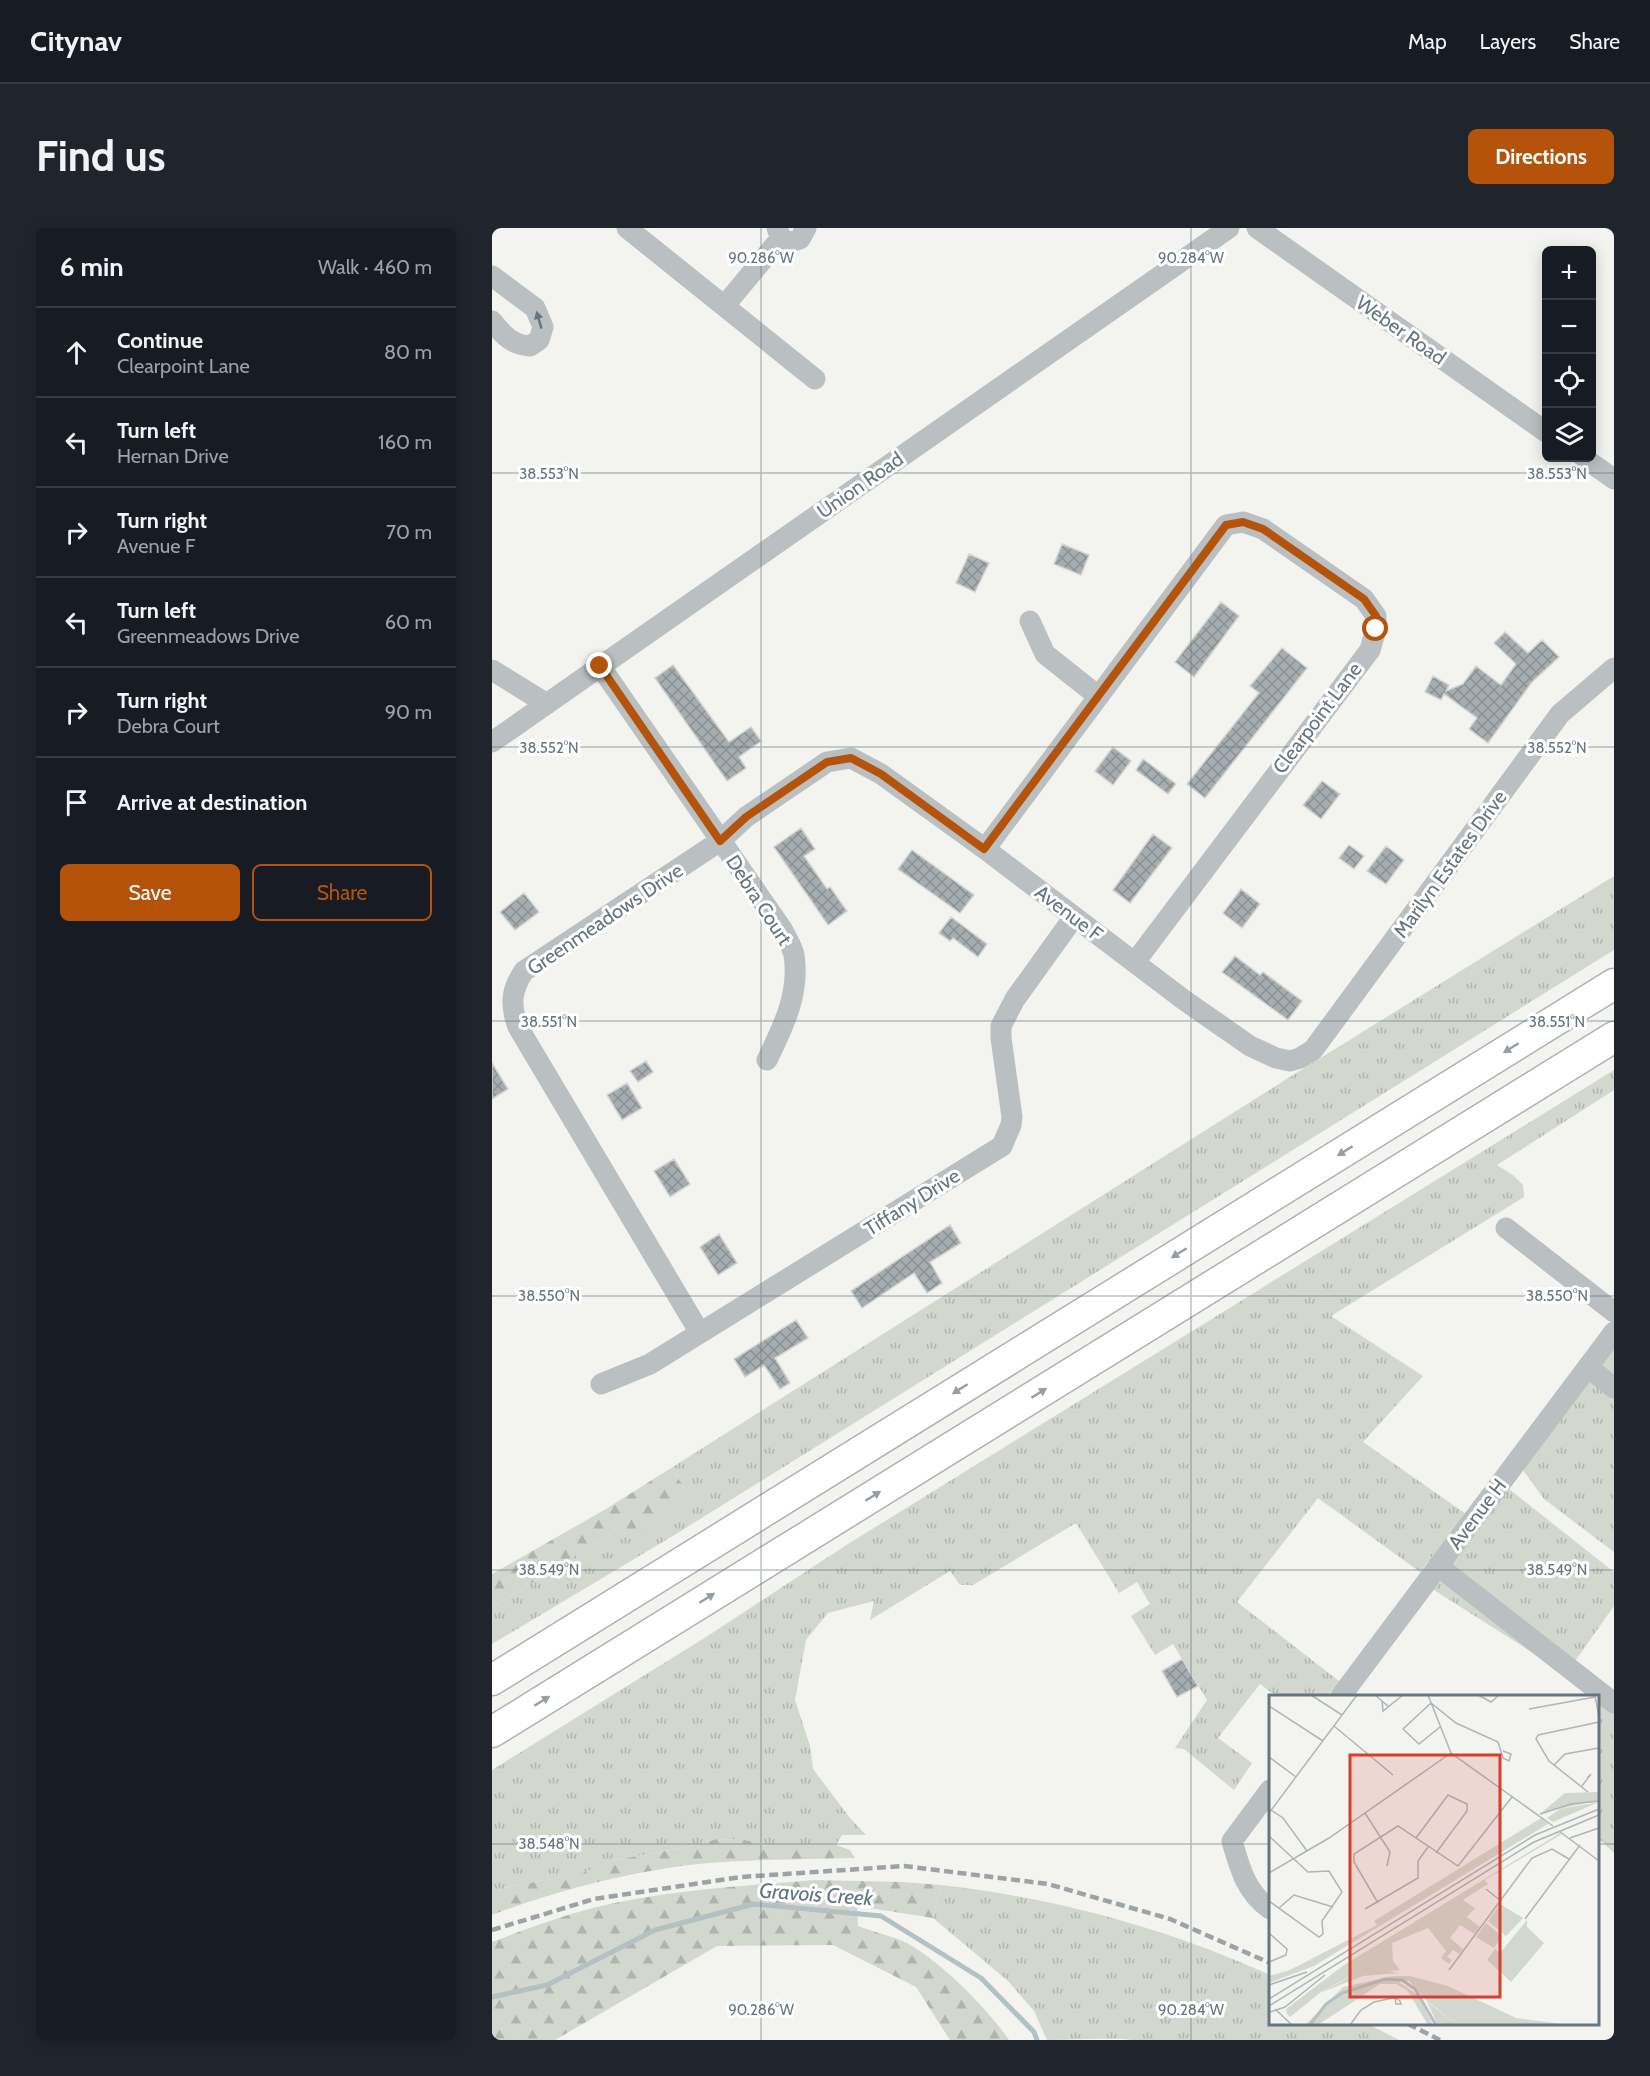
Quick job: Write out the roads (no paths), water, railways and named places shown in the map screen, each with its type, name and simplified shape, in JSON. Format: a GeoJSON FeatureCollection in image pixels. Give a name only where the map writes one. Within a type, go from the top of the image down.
{"type":"FeatureCollection","features":[{"type":"Feature","properties":{"kind":"highway"},"geometry":{"type":"LineString","coordinates":[[492,1680],[1614,984]]}},
{"type":"Feature","properties":{"kind":"highway"},"geometry":{"type":"LineString","coordinates":[[492,1732],[1614,1036]]}},
{"type":"Feature","properties":{"kind":"street"},"geometry":{"type":"LineString","coordinates":[[627,228],[815,379]]}},
{"type":"Feature","properties":{"kind":"street"},"geometry":{"type":"LineString","coordinates":[[725,305],[779,233],[785,241],[795,242],[804,236],[806,228]]}},
{"type":"Feature","properties":{"kind":"street","name":"Union Road"},"geometry":{"type":"LineString","coordinates":[[492,742],[1228,228]]}},
{"type":"Feature","properties":{"kind":"street","name":"Weber Road"},"geometry":{"type":"LineString","coordinates":[[1257,228],[1542,429]]}},
{"type":"Feature","properties":{"kind":"street"},"geometry":{"type":"LineString","coordinates":[[492,276],[535,308],[543,327],[538,340],[530,346],[516,345],[492,321]]}},
{"type":"Feature","properties":{"kind":"street"},"geometry":{"type":"LineString","coordinates":[[1590,462],[1614,479]]}},
{"type":"Feature","properties":{"kind":"street","name":"Clearpoint Lane"},"geometry":{"type":"LineString","coordinates":[[1098,696],[1226,525],[1243,522],[1263,529],[1364,599],[1376,616],[1376,629],[1370,650],[1135,962]]}},
{"type":"Feature","properties":{"kind":"street"},"geometry":{"type":"LineString","coordinates":[[984,849],[1098,696],[1046,654],[1030,621]]}},
{"type":"Feature","properties":{"kind":"street","name":"Debra Court"},"geometry":{"type":"LineString","coordinates":[[600,666],[782,929],[794,953],[796,979],[793,999],[767,1060]]}},
{"type":"Feature","properties":{"kind":"street","name":"Marilyn Estates Drive"},"geometry":{"type":"LineString","coordinates":[[1290,1061],[1313,1050],[1560,714],[1614,668]]}},
{"type":"Feature","properties":{"kind":"street"},"geometry":{"type":"LineString","coordinates":[[492,670],[547,704]]}},
{"type":"Feature","properties":{"kind":"street","name":"Avenue F"},"geometry":{"type":"LineString","coordinates":[[851,758],[881,774],[1184,1000],[1250,1046],[1276,1058],[1290,1061]]}},
{"type":"Feature","properties":{"kind":"street","name":"Greenmeadows Drive"},"geometry":{"type":"LineString","coordinates":[[700,1333],[518,1027],[512,1002],[514,990],[524,971],[720,841],[746,817],[827,762],[851,758]]}},
{"type":"Feature","properties":{"kind":"street","name":"Tiffany Drive"},"geometry":{"type":"LineString","coordinates":[[601,1384],[650,1364],[1002,1146],[1012,1117],[1001,1026],[1015,999],[1074,917]]}},
{"type":"Feature","properties":{"kind":"street"},"geometry":{"type":"LineString","coordinates":[[1506,1228],[1614,1312]]}},
{"type":"Feature","properties":{"kind":"street","name":"Avenue H"},"geometry":{"type":"LineString","coordinates":[[1342,1695],[1614,1332]]}},
{"type":"Feature","properties":{"kind":"street"},"geometry":{"type":"LineString","coordinates":[[1588,1366],[1614,1388]]}},
{"type":"Feature","properties":{"kind":"street"},"geometry":{"type":"LineString","coordinates":[[1438,1566],[1614,1703]]}},
{"type":"Feature","properties":{"kind":"street"},"geometry":{"type":"LineString","coordinates":[[1269,1791],[1232,1841],[1242,1878],[1259,1901],[1269,1908]]}},
{"type":"Feature","properties":{"kind":"waterway","name":"Gravois Creek"},"geometry":{"type":"LineString","coordinates":[[492,1997],[547,1985],[655,1930],[754,1904],[881,1916],[981,1978],[1034,2032],[1037,2040]]}},
{"type":"Feature","properties":{"kind":"railway"},"geometry":{"type":"LineString","coordinates":[[492,1930],[594,1899],[741,1877],[904,1866],[1048,1884],[1170,1919],[1269,1963]]}},
{"type":"Feature","properties":{"kind":"railway"},"geometry":{"type":"LineString","coordinates":[[1410,2025],[1440,2040]]}}]}
